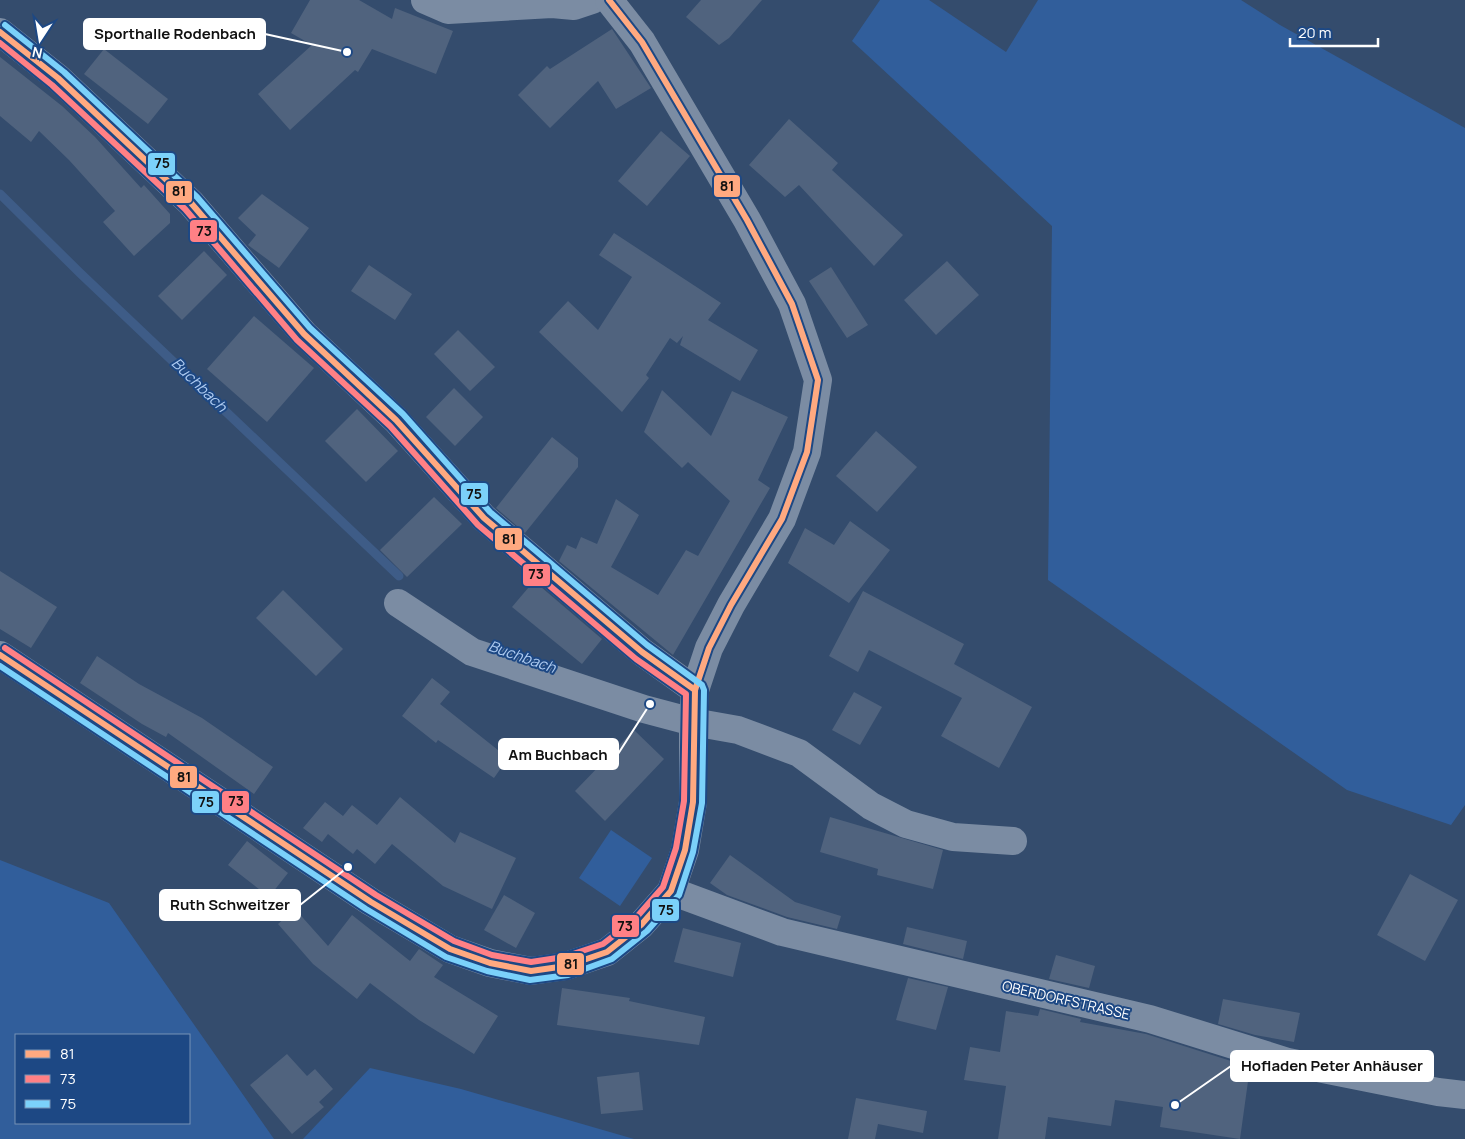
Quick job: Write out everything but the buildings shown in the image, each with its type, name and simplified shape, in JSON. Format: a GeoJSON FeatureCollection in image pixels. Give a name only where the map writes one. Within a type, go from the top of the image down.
{"type":"FeatureCollection","features":[{"type":"Feature","properties":{"kind":"street"},"geometry":{"type":"LineString","coordinates":[[425,0],[448,10],[552,4],[574,6],[592,0]]}},
{"type":"Feature","properties":{"kind":"street"},"geometry":{"type":"LineString","coordinates":[[0,655],[371,902],[450,948],[490,963],[531,971],[566,966],[607,952],[641,925],[671,891],[685,850],[693,802],[692,722],[695,690],[709,648],[731,605],[782,519],[807,452],[818,380],[792,304],[747,220],[642,42],[609,0]]}},
{"type":"Feature","properties":{"kind":"street"},"geometry":{"type":"LineString","coordinates":[[0,32],[58,78],[191,203],[304,334],[396,420],[484,518],[642,652],[695,690]]}},
{"type":"Feature","properties":{"kind":"street"},"geometry":{"type":"LineString","coordinates":[[398,603],[472,652],[644,710],[692,722],[738,730],[799,753],[871,806],[906,824],[954,838],[1013,841]]}},
{"type":"Feature","properties":{"kind":"street","name":"OBERDORFSTRASSE"},"geometry":{"type":"LineString","coordinates":[[671,891],[782,932],[1150,1019],[1288,1062],[1438,1092],[1465,1094]]}},
{"type":"Feature","properties":{"kind":"shaded area"},"geometry":{"type":"Polygon","coordinates":[[[880,0],[929,0],[1006,52],[1038,0],[1241,0],[1280,25],[1465,128],[1465,805],[1451,825],[1347,790],[1048,580],[1052,226],[852,41],[880,0]]]}},
{"type":"Feature","properties":{"kind":"shaded area"},"geometry":{"type":"Polygon","coordinates":[[[611,830],[652,858],[620,906],[579,878],[611,830]]]}},
{"type":"Feature","properties":{"kind":"shaded area"},"geometry":{"type":"Polygon","coordinates":[[[0,860],[109,903],[274,1139],[0,1139],[0,860]]]}},
{"type":"Feature","properties":{"kind":"shaded area"},"geometry":{"type":"Polygon","coordinates":[[[370,1068],[461,1089],[634,1139],[303,1139],[370,1068]]]}},
{"type":"Feature","properties":{"kind":"waterway","name":"Buchbach"},"geometry":{"type":"LineString","coordinates":[[0,194],[80,273],[399,576]]}},
{"type":"Feature","properties":{"kind":"transit line","name":"81"},"geometry":{"type":"LineString","coordinates":[[0,655],[371,902],[450,949],[490,963],[531,971],[566,966],[607,952],[641,925],[671,891],[685,850],[693,802],[695,690],[709,648],[731,605],[782,519],[807,452],[818,380],[792,304],[747,220],[642,42],[609,0]]}},
{"type":"Feature","properties":{"kind":"transit line","name":"75"},"geometry":{"type":"LineString","coordinates":[[0,666],[366,909],[446,957],[487,971],[530,980],[568,975],[612,959],[647,931],[679,895],[693,852],[702,803],[704,690],[702,685],[647,645],[490,512],[403,414],[310,328],[197,197],[64,72],[5,25]]}},
{"type":"Feature","properties":{"kind":"transit line","name":"81"},"geometry":{"type":"LineString","coordinates":[[0,32],[58,78],[191,203],[304,334],[396,420],[484,518],[642,652],[695,690]]}},
{"type":"Feature","properties":{"kind":"transit line","name":"73"},"geometry":{"type":"LineString","coordinates":[[0,43],[52,85],[185,209],[297,340],[390,426],[478,525],[636,659],[686,694],[684,801],[676,848],[663,887],[635,919],[603,944],[564,957],[531,962],[492,955],[454,941],[376,895],[5,648]]}},
{"type":"Feature","properties":{"kind":"place","name":"Sporthalle Rodenbach"},"geometry":{"type":"Point","coordinates":[347,52]}},
{"type":"Feature","properties":{"kind":"place","name":"Am Buchbach"},"geometry":{"type":"Point","coordinates":[650,704]}},
{"type":"Feature","properties":{"kind":"place","name":"Ruth Schweitzer"},"geometry":{"type":"Point","coordinates":[348,867]}},
{"type":"Feature","properties":{"kind":"place","name":"Hofladen Peter Anhäuser"},"geometry":{"type":"Point","coordinates":[1175,1105]}}]}
